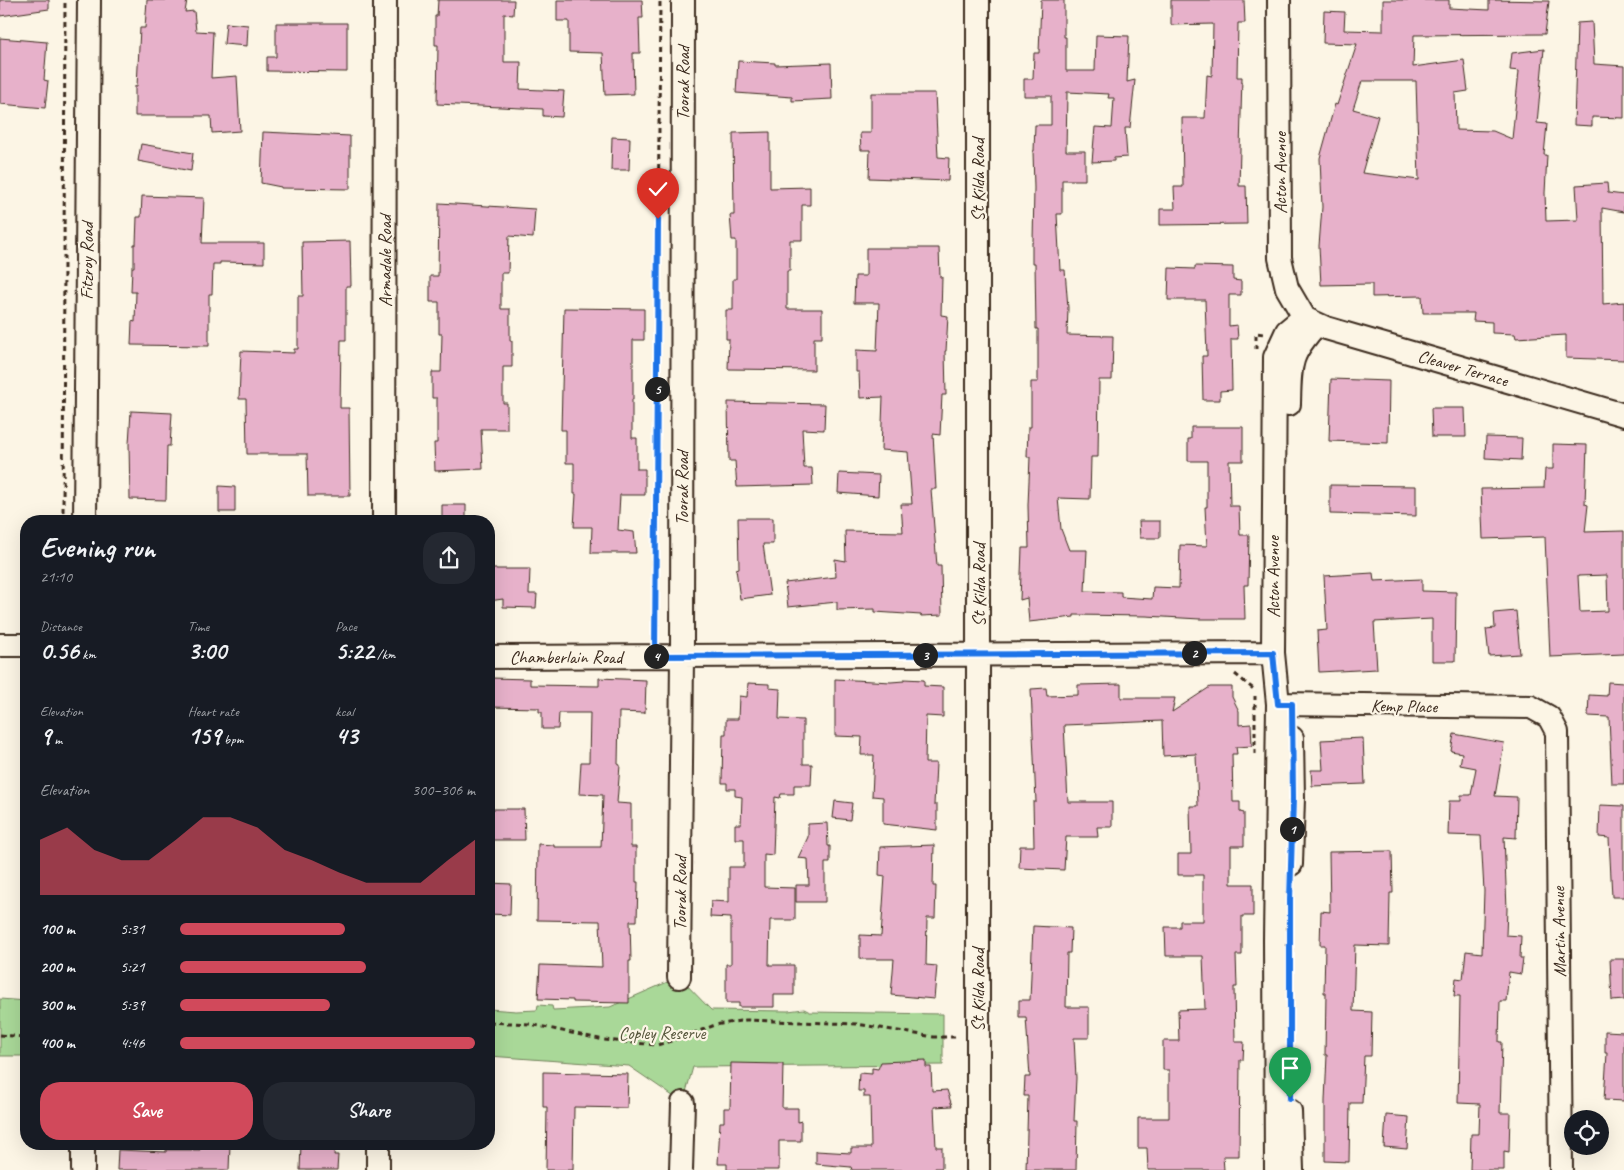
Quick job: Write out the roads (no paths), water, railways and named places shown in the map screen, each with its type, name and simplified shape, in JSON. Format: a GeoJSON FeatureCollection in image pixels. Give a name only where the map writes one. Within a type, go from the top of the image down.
{"type":"FeatureCollection","features":[{"type":"Feature","properties":{"kind":"street","name":"Fitzroy Road"},"geometry":{"type":"LineString","coordinates":[[85,515],[89,0]]}},
{"type":"Feature","properties":{"kind":"street","name":"Armadale Road"},"geometry":{"type":"LineString","coordinates":[[384,515],[385,0]]}},
{"type":"Feature","properties":{"kind":"street","name":"Toorak Road"},"geometry":{"type":"LineString","coordinates":[[679,977],[682,656],[683,0]]}},
{"type":"Feature","properties":{"kind":"street","name":"St Kilda Road"},"geometry":{"type":"LineString","coordinates":[[978,0],[978,1170]]}},
{"type":"Feature","properties":{"kind":"street","name":"Acton Avenue"},"geometry":{"type":"LineString","coordinates":[[1278,0],[1280,258],[1287,288],[1310,320]]}},
{"type":"Feature","properties":{"kind":"street","name":"Acton Avenue"},"geometry":{"type":"LineString","coordinates":[[1292,1170],[1290,910],[1293,798],[1285,704],[1264,653],[1274,357],[1287,331],[1310,320]]}},
{"type":"Feature","properties":{"kind":"street","name":"Acton Avenue"},"geometry":{"type":"LineString","coordinates":[[1276,1170],[1275,940],[1288,630],[1289,378],[1292,358],[1310,320]]}},
{"type":"Feature","properties":{"kind":"street","name":"Cleaver Terrace"},"geometry":{"type":"LineString","coordinates":[[1310,320],[1326,328],[1624,415]]}},
{"type":"Feature","properties":{"kind":"street"},"geometry":{"type":"LineString","coordinates":[[0,645],[20,645]]}},
{"type":"Feature","properties":{"kind":"street","name":"Chamberlain Road"},"geometry":{"type":"LineString","coordinates":[[495,657],[1264,653]]}},
{"type":"Feature","properties":{"kind":"street","name":"Kemp Place"},"geometry":{"type":"LineString","coordinates":[[1285,704],[1531,707]]}},
{"type":"Feature","properties":{"kind":"street","name":"Martin Avenue"},"geometry":{"type":"LineString","coordinates":[[1531,707],[1549,717],[1557,732],[1561,1170]]}},
{"type":"Feature","properties":{"kind":"street"},"geometry":{"type":"LineString","coordinates":[[681,1170],[683,1103]]}},
{"type":"Feature","properties":{"kind":"street"},"geometry":{"type":"LineString","coordinates":[[83,1150],[83,1170]]}},
{"type":"Feature","properties":{"kind":"street"},"geometry":{"type":"LineString","coordinates":[[378,1150],[378,1170]]}},
{"type":"Feature","properties":{"kind":"park label","name":"Copley Reserve"},"geometry":{"type":"Point","coordinates":[662,1033]}}]}
